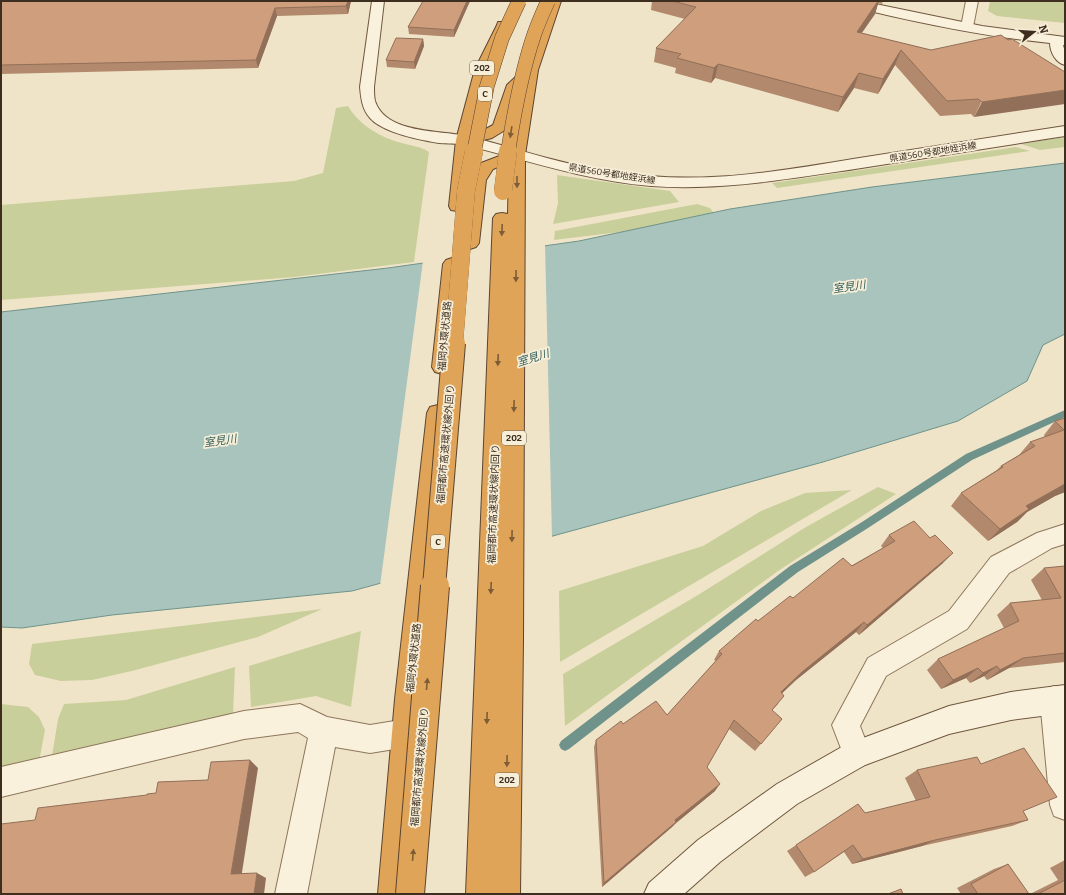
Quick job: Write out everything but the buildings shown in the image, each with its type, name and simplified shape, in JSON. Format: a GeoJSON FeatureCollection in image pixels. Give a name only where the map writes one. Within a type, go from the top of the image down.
{"type":"FeatureCollection","features":[{"type":"Feature","properties":{"kind":"highway","name":"202"},"geometry":{"type":"LineString","coordinates":[[464,216],[464,140],[482,69],[499,34],[512,1]]}},
{"type":"Feature","properties":{"kind":"highway","name":"福岡都市高速環状線外回り"},"geometry":{"type":"LineString","coordinates":[[410,894],[466,191],[487,86],[502,38],[519,1]]}},
{"type":"Feature","properties":{"kind":"highway","name":"福岡都市高速環状線内回り"},"geometry":{"type":"LineString","coordinates":[[482,894],[503,191],[510,134],[519,88],[532,40],[548,1]]}},
{"type":"Feature","properties":{"kind":"highway","name":"202"},"geometry":{"type":"LineString","coordinates":[[504,894],[510,666],[517,155],[532,70],[542,35],[555,1]]}},
{"type":"Feature","properties":{"kind":"highway"},"geometry":{"type":"LineString","coordinates":[[464,140],[487,135],[500,126],[514,85],[532,70]]}},
{"type":"Feature","properties":{"kind":"highway"},"geometry":{"type":"LineString","coordinates":[[464,216],[478,180],[487,166],[517,155]]}},
{"type":"Feature","properties":{"kind":"highway","name":"福岡外環状道路"},"geometry":{"type":"LineString","coordinates":[[394,894],[412,677],[447,315],[466,271],[464,216]]}},
{"type":"Feature","properties":{"kind":"street","name":"県道560号都地姪浜線"},"geometry":{"type":"LineString","coordinates":[[378,1],[367,87],[368,101],[376,116],[389,125],[414,133],[438,138],[464,140],[547,163],[598,174],[650,181],[700,183],[764,178],[1065,131]]}},
{"type":"Feature","properties":{"kind":"street"},"geometry":{"type":"LineString","coordinates":[[845,1],[918,18],[1005,34],[1061,41],[1057,51],[1065,61]]}},
{"type":"Feature","properties":{"kind":"street"},"geometry":{"type":"LineString","coordinates":[[967,27],[972,1]]}},
{"type":"Feature","properties":{"kind":"street"},"geometry":{"type":"LineString","coordinates":[[857,754],[846,725],[877,667],[958,620],[1000,565],[1045,540],[1065,534]]}},
{"type":"Feature","properties":{"kind":"street"},"geometry":{"type":"LineString","coordinates":[[660,894],[709,851],[787,794],[857,754],[949,720],[1011,706],[1060,700],[1065,805]]}},
{"type":"Feature","properties":{"kind":"street"},"geometry":{"type":"LineString","coordinates":[[1,782],[244,725],[300,718],[324,730],[370,739],[407,734]]}},
{"type":"Feature","properties":{"kind":"street"},"geometry":{"type":"LineString","coordinates":[[291,894],[324,730]]}},
{"type":"Feature","properties":{"kind":"green space"},"geometry":{"type":"Polygon","coordinates":[[[990,1],[1065,1],[1065,23],[997,16],[988,11],[990,1]]]}},
{"type":"Feature","properties":{"kind":"green space"},"geometry":{"type":"Polygon","coordinates":[[[348,106],[358,119],[371,130],[386,138],[419,147],[429,152],[414,262],[294,277],[1,300],[1,205],[294,181],[323,173],[336,108],[348,106]]]}},
{"type":"Feature","properties":{"kind":"green space"},"geometry":{"type":"Polygon","coordinates":[[[1065,137],[1065,147],[1040,150],[1021,144],[1065,137]]]}},
{"type":"Feature","properties":{"kind":"green space"},"geometry":{"type":"Polygon","coordinates":[[[1016,147],[1030,151],[777,188],[772,183],[1016,147]]]}},
{"type":"Feature","properties":{"kind":"green space"},"geometry":{"type":"Polygon","coordinates":[[[557,175],[670,191],[679,202],[553,224],[558,203],[557,175]]]}},
{"type":"Feature","properties":{"kind":"green space"},"geometry":{"type":"Polygon","coordinates":[[[697,204],[710,208],[719,220],[554,240],[555,231],[697,204]]]}},
{"type":"Feature","properties":{"kind":"green space"},"geometry":{"type":"Polygon","coordinates":[[[878,487],[896,494],[778,571],[565,726],[563,674],[698,595],[806,527],[878,487]]]}},
{"type":"Feature","properties":{"kind":"green space"},"geometry":{"type":"Polygon","coordinates":[[[852,490],[560,662],[559,591],[703,546],[761,511],[805,493],[852,490]]]}},
{"type":"Feature","properties":{"kind":"green space"},"geometry":{"type":"Polygon","coordinates":[[[322,609],[258,637],[132,671],[92,680],[61,681],[35,675],[29,664],[32,644],[322,609]]]}},
{"type":"Feature","properties":{"kind":"green space"},"geometry":{"type":"Polygon","coordinates":[[[361,631],[351,707],[316,696],[251,707],[249,666],[361,631]]]}},
{"type":"Feature","properties":{"kind":"green space"},"geometry":{"type":"Polygon","coordinates":[[[235,667],[233,715],[52,756],[58,719],[64,704],[126,700],[235,667]]]}},
{"type":"Feature","properties":{"kind":"green space"},"geometry":{"type":"Polygon","coordinates":[[[1,704],[28,707],[39,717],[45,730],[39,762],[1,770],[1,704]]]}},
{"type":"Feature","properties":{"kind":"water","name":"室見川"},"geometry":{"type":"Polygon","coordinates":[[[1065,163],[1065,334],[1043,345],[1027,381],[958,421],[823,462],[352,591],[112,615],[22,628],[1,627],[1,312],[388,268],[579,241],[730,209],[872,187],[1065,163]]]}},
{"type":"Feature","properties":{"kind":"pier"},"geometry":{"type":"Polygon","coordinates":[[[545,244],[552,538],[380,586],[423,261],[545,244]]]}},
{"type":"Feature","properties":{"kind":"waterway"},"geometry":{"type":"LineString","coordinates":[[565,745],[794,569],[865,525],[969,457],[1065,413]]}}]}
